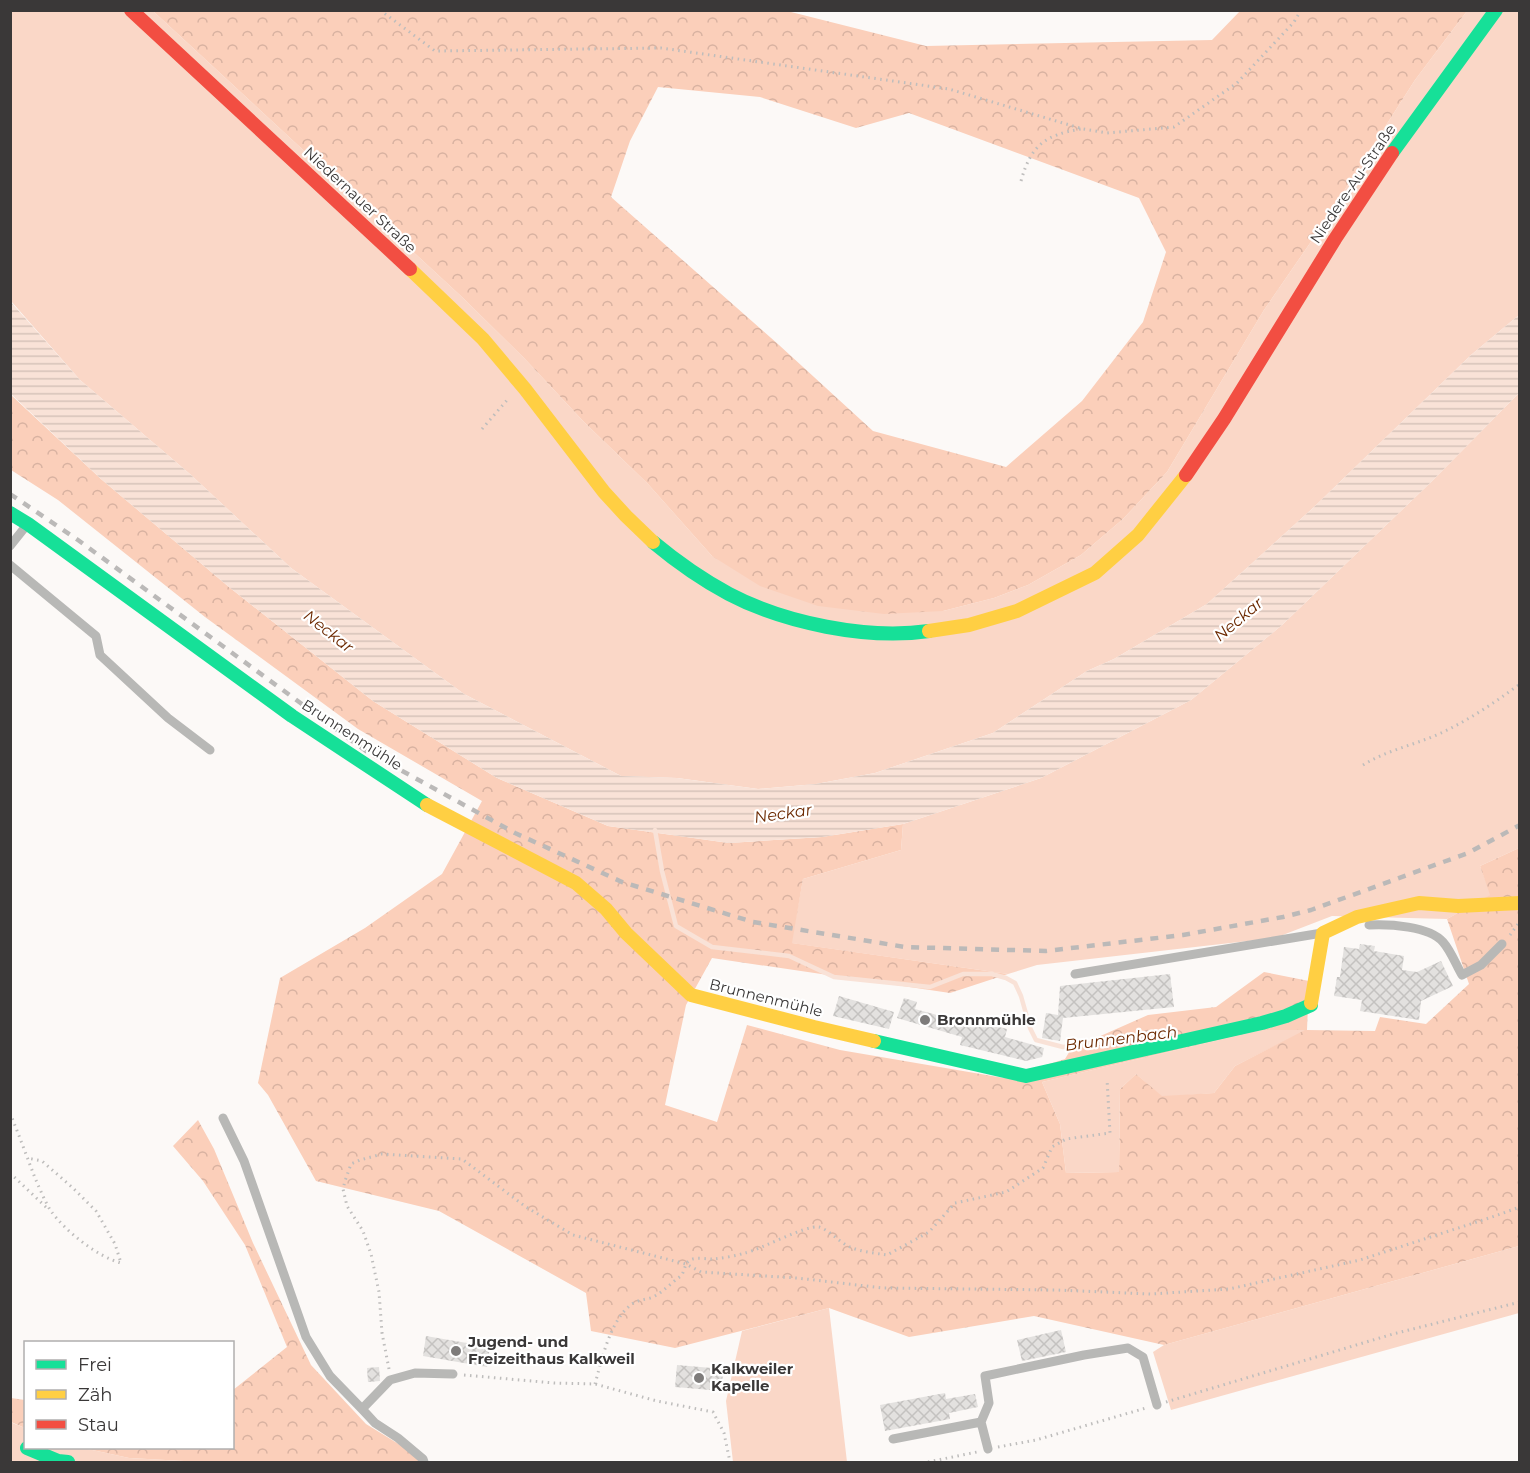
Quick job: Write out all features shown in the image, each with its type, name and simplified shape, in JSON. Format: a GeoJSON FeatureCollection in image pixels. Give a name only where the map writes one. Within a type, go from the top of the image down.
{"type":"FeatureCollection","features":[{"type":"Feature","properties":{"kind":"main road","name":"Niedernauer Straße"},"geometry":{"type":"LineString","coordinates":[[131,10],[483,338],[553,427]]}},
{"type":"Feature","properties":{"kind":"main road","name":"Niedere-Au-Straße"},"geometry":{"type":"LineString","coordinates":[[553,427],[617,507],[677,563],[709,585],[768,612],[805,623],[841,630],[915,633],[975,624],[1019,610],[1096,572],[1139,533],[1177,487],[1199,459],[1337,236],[1437,88],[1496,10]]}},
{"type":"Feature","properties":{"kind":"main road","name":"Brunnenmühle"},"geometry":{"type":"LineString","coordinates":[[10,513],[292,716],[422,802],[576,883],[606,909],[626,933],[691,995],[814,1027],[1026,1076],[1262,1023],[1286,1016],[1316,1002],[1323,933]]}},
{"type":"Feature","properties":{"kind":"main road"},"geometry":{"type":"LineString","coordinates":[[1323,933],[1357,917],[1419,903],[1458,906],[1520,903]]}},
{"type":"Feature","properties":{"kind":"main road"},"geometry":{"type":"LineString","coordinates":[[30,1449],[58,1461],[68,1462]]}},
{"type":"Feature","properties":{"kind":"lane"},"geometry":{"type":"LineString","coordinates":[[10,546],[28,524]]}},
{"type":"Feature","properties":{"kind":"lane"},"geometry":{"type":"LineString","coordinates":[[10,565],[96,636],[100,655],[168,718],[210,750]]}},
{"type":"Feature","properties":{"kind":"lane"},"geometry":{"type":"LineString","coordinates":[[1338,937],[1352,927],[1373,925],[1416,929],[1432,933],[1444,942],[1462,975],[1481,965],[1502,944]]}},
{"type":"Feature","properties":{"kind":"lane"},"geometry":{"type":"LineString","coordinates":[[1075,974],[1323,933]]}},
{"type":"Feature","properties":{"kind":"lane"},"geometry":{"type":"LineString","coordinates":[[223,1118],[244,1161],[306,1337],[330,1376],[375,1423],[398,1438],[424,1462]]}},
{"type":"Feature","properties":{"kind":"lane"},"geometry":{"type":"LineString","coordinates":[[988,1449],[981,1422],[988,1403],[986,1376],[1128,1348],[1143,1357],[1156,1405]]}},
{"type":"Feature","properties":{"kind":"lane"},"geometry":{"type":"LineString","coordinates":[[362,1409],[390,1380],[415,1373],[453,1374]]}},
{"type":"Feature","properties":{"kind":"lane"},"geometry":{"type":"LineString","coordinates":[[893,1439],[981,1422]]}},
{"type":"Feature","properties":{"kind":"path"},"geometry":{"type":"LineString","coordinates":[[380,10],[435,51],[662,48],[949,89],[1107,134],[1174,127],[1238,83],[1294,22],[1301,10]]}},
{"type":"Feature","properties":{"kind":"path"},"geometry":{"type":"LineString","coordinates":[[1021,181],[1026,165],[1043,141],[1063,132],[1083,129]]}},
{"type":"Feature","properties":{"kind":"path"},"geometry":{"type":"LineString","coordinates":[[482,429],[505,402],[523,386]]}},
{"type":"Feature","properties":{"kind":"path"},"geometry":{"type":"LineString","coordinates":[[1363,765],[1375,757],[1440,733],[1485,710],[1520,684]]}},
{"type":"Feature","properties":{"kind":"path"},"geometry":{"type":"LineString","coordinates":[[1502,944],[1520,922]]}},
{"type":"Feature","properties":{"kind":"path"},"geometry":{"type":"LineString","coordinates":[[1511,934],[1520,934]]}},
{"type":"Feature","properties":{"kind":"path"},"geometry":{"type":"LineString","coordinates":[[596,1384],[611,1332],[624,1312],[634,1302],[654,1297],[683,1274],[688,1261],[746,1253],[816,1227],[826,1230],[852,1248],[886,1255],[929,1232],[955,1203],[1006,1192],[1034,1174],[1043,1168],[1052,1147],[1066,1139],[1110,1132],[1106,1059]]}},
{"type":"Feature","properties":{"kind":"path"},"geometry":{"type":"LineString","coordinates":[[10,1113],[51,1212]]}},
{"type":"Feature","properties":{"kind":"path"},"geometry":{"type":"LineString","coordinates":[[390,1380],[382,1333],[379,1292],[371,1254],[363,1231],[347,1206],[344,1189],[351,1164],[382,1154],[462,1159],[526,1207],[573,1235],[686,1264],[701,1272],[797,1278],[883,1288],[1057,1290],[1151,1294],[1228,1289],[1360,1260],[1520,1207]]}},
{"type":"Feature","properties":{"kind":"path"},"geometry":{"type":"LineString","coordinates":[[10,1168],[12,1174],[74,1236],[110,1260],[121,1263],[115,1244],[96,1211],[42,1161],[27,1158]]}},
{"type":"Feature","properties":{"kind":"path"},"geometry":{"type":"LineString","coordinates":[[928,1462],[1036,1440],[1393,1334],[1520,1302]]}},
{"type":"Feature","properties":{"kind":"path"},"geometry":{"type":"LineString","coordinates":[[453,1374],[554,1383],[596,1384],[657,1401],[713,1412],[724,1433],[730,1462]]}},
{"type":"Feature","properties":{"kind":"shaded area"},"geometry":{"type":"Polygon","coordinates":[[[10,11],[153,11],[462,297],[648,484],[712,556],[943,611],[994,598],[1028,585],[1081,555],[1123,519],[1167,472],[1264,310],[1317,233],[1415,80],[1467,11],[1519,11],[1519,315],[1471,355],[1313,508],[1207,604],[1114,659],[1087,671],[993,733],[875,773],[816,784],[758,789],[677,778],[621,776],[464,694],[291,568],[191,475],[80,380],[11,301],[10,11]]]}},
{"type":"Feature","properties":{"kind":"shaded area"},"geometry":{"type":"Polygon","coordinates":[[[1519,393],[1519,848],[1480,866],[1491,895],[1447,919],[1332,916],[1275,938],[1037,965],[1008,974],[791,943],[803,879],[901,850],[903,824],[1041,778],[1191,700],[1282,625],[1430,483],[1519,393]]]}},
{"type":"Feature","properties":{"kind":"shaded area"},"geometry":{"type":"Polygon","coordinates":[[[1261,1030],[1307,1030],[1235,1066],[1214,1093],[1162,1097],[1136,1074],[1120,1089],[1119,1172],[1066,1173],[1060,1124],[1042,1082],[1261,1030]]]}},
{"type":"Feature","properties":{"kind":"shaded area"},"geometry":{"type":"Polygon","coordinates":[[[1519,1246],[1519,1313],[1171,1410],[1153,1352],[1164,1345],[1519,1246]]]}},
{"type":"Feature","properties":{"kind":"shaded area"},"geometry":{"type":"Polygon","coordinates":[[[829,1308],[847,1462],[733,1462],[726,1401],[742,1331],[829,1308]]]}},
{"type":"Feature","properties":{"kind":"shaded area"},"geometry":{"type":"Polygon","coordinates":[[[10,1422],[24,1428],[24,1449],[88,1449],[129,1458],[202,1462],[11,1462],[10,1422]]]}},
{"type":"Feature","properties":{"kind":"green space"},"geometry":{"type":"Polygon","coordinates":[[[153,11],[787,11],[926,46],[1212,40],[1240,11],[1467,11],[1415,80],[1317,233],[1264,310],[1167,472],[1123,519],[1081,555],[1028,585],[994,598],[943,611],[884,614],[818,606],[760,586],[712,556],[648,484],[462,297],[153,11]],[[658,87],[630,141],[611,197],[873,431],[1006,467],[1082,401],[1143,322],[1166,252],[1139,198],[909,113],[856,128],[760,97],[658,87]]]}},
{"type":"Feature","properties":{"kind":"green space"},"geometry":{"type":"Polygon","coordinates":[[[10,394],[101,479],[229,587],[373,701],[497,778],[608,826],[729,843],[822,837],[903,824],[901,850],[803,879],[792,943],[1008,974],[950,993],[712,958],[686,1005],[665,1105],[717,1122],[747,1025],[840,1050],[1004,1078],[1065,1059],[1071,1049],[1148,1015],[1216,1007],[1264,972],[1309,981],[1307,1030],[1375,1031],[1380,1017],[1426,1024],[1469,984],[1447,919],[1490,895],[1480,866],[1519,848],[1519,1246],[1164,1345],[1034,1316],[909,1337],[829,1308],[675,1348],[591,1331],[586,1293],[439,1211],[316,1181],[268,1095],[258,1083],[280,978],[365,928],[442,874],[482,801],[358,729],[205,617],[58,500],[11,470],[10,394]],[[1261,1030],[1042,1082],[1060,1124],[1066,1173],[1119,1172],[1120,1089],[1136,1074],[1162,1096],[1214,1093],[1235,1066],[1305,1030],[1261,1030]]]}},
{"type":"Feature","properties":{"kind":"green space"},"geometry":{"type":"Polygon","coordinates":[[[198,1120],[214,1149],[253,1243],[311,1365],[366,1424],[423,1459],[424,1462],[202,1462],[129,1458],[88,1449],[234,1449],[234,1389],[287,1347],[245,1245],[203,1181],[173,1146],[198,1120]]]}},
{"type":"Feature","properties":{"kind":"green space"},"geometry":{"type":"Polygon","coordinates":[[[11,1398],[24,1400],[24,1428],[11,1422],[11,1398]]]}},
{"type":"Feature","properties":{"kind":"water","name":"Neckar"},"geometry":{"type":"Polygon","coordinates":[[[10,301],[80,380],[191,475],[291,568],[464,694],[621,776],[677,778],[758,789],[816,784],[875,773],[993,733],[1087,671],[1114,659],[1207,604],[1313,508],[1471,355],[1519,315],[1519,393],[1430,483],[1282,625],[1191,700],[1041,778],[903,824],[822,837],[729,843],[608,826],[497,778],[373,701],[229,587],[101,479],[11,394],[10,301]]]}},
{"type":"Feature","properties":{"kind":"building"},"geometry":{"type":"Polygon","coordinates":[[[1360,944],[1375,946],[1374,951],[1404,956],[1402,970],[1417,972],[1441,961],[1453,986],[1421,1001],[1419,1020],[1360,1011],[1362,1000],[1334,996],[1337,977],[1340,977],[1344,947],[1359,949],[1360,944]]]}},
{"type":"Feature","properties":{"kind":"building"},"geometry":{"type":"Polygon","coordinates":[[[1170,974],[1174,1007],[1063,1018],[1060,1041],[1042,1038],[1046,1013],[1058,1015],[1060,986],[1170,974]]]}},
{"type":"Feature","properties":{"kind":"building"},"geometry":{"type":"Polygon","coordinates":[[[839,996],[894,1012],[889,1029],[833,1016],[839,996]]]}},
{"type":"Feature","properties":{"kind":"building"},"geometry":{"type":"Polygon","coordinates":[[[904,998],[917,1002],[915,1009],[966,1023],[967,1019],[1007,1029],[1005,1037],[1044,1048],[1042,1057],[1026,1061],[960,1045],[962,1037],[897,1018],[904,998]]]}},
{"type":"Feature","properties":{"kind":"building"},"geometry":{"type":"Polygon","coordinates":[[[1061,1330],[1066,1352],[1022,1361],[1017,1340],[1061,1330]]]}},
{"type":"Feature","properties":{"kind":"building","name":"Jugend- und Freizeithaus Kalkweil"},"geometry":{"type":"Polygon","coordinates":[[[426,1336],[490,1347],[487,1367],[423,1356],[426,1336]]]}},
{"type":"Feature","properties":{"kind":"building","name":"Kalkweiler Kapelle"},"geometry":{"type":"Polygon","coordinates":[[[677,1365],[723,1369],[722,1391],[675,1387],[677,1365]]]}},
{"type":"Feature","properties":{"kind":"building"},"geometry":{"type":"Polygon","coordinates":[[[379,1367],[380,1381],[368,1382],[367,1368],[379,1367]]]}},
{"type":"Feature","properties":{"kind":"building"},"geometry":{"type":"Polygon","coordinates":[[[945,1393],[946,1399],[975,1394],[978,1407],[949,1413],[950,1419],[885,1431],[880,1405],[945,1393]]]}},
{"type":"Feature","properties":{"kind":"waterway","name":"Brunnenbach"},"geometry":{"type":"LineString","coordinates":[[655,830],[662,871],[676,926],[712,947],[789,956],[834,977],[930,987],[963,974],[992,974],[1015,983],[1036,1040],[1063,1047],[1168,1032]]}},
{"type":"Feature","properties":{"kind":"railway"},"geometry":{"type":"LineString","coordinates":[[10,494],[78,540],[366,751],[515,833],[622,882],[753,922],[905,947],[1046,951],[1183,935],[1311,910],[1468,853],[1520,825]]}},
{"type":"Feature","properties":{"kind":"traffic: fast"},"geometry":{"type":"LineString","coordinates":[[1392,153],[1496,10]]}},
{"type":"Feature","properties":{"kind":"traffic: fast"},"geometry":{"type":"LineString","coordinates":[[10,513],[292,716],[427,805]]}},
{"type":"Feature","properties":{"kind":"traffic: fast"},"geometry":{"type":"LineString","coordinates":[[653,542],[690,570],[729,594],[775,613],[800,621],[853,631],[879,633],[929,631]]}},
{"type":"Feature","properties":{"kind":"traffic: fast"},"geometry":{"type":"LineString","coordinates":[[874,1041],[1026,1076],[1262,1023],[1286,1016],[1311,1003]]}},
{"type":"Feature","properties":{"kind":"traffic: fast"},"geometry":{"type":"LineString","coordinates":[[29,1449],[58,1461],[68,1462]]}},
{"type":"Feature","properties":{"kind":"traffic: slow"},"geometry":{"type":"LineString","coordinates":[[410,269],[483,339],[525,389],[604,492],[653,542]]}},
{"type":"Feature","properties":{"kind":"traffic: slow"},"geometry":{"type":"LineString","coordinates":[[929,631],[969,625],[1017,611],[1095,573],[1138,535],[1186,475]]}},
{"type":"Feature","properties":{"kind":"traffic: slow"},"geometry":{"type":"LineString","coordinates":[[427,805],[576,883],[606,909],[626,933],[691,995],[874,1041]]}},
{"type":"Feature","properties":{"kind":"traffic: slow"},"geometry":{"type":"LineString","coordinates":[[1311,1003],[1323,933],[1357,917],[1419,903],[1458,906],[1520,903]]}},
{"type":"Feature","properties":{"kind":"traffic: jam"},"geometry":{"type":"LineString","coordinates":[[131,10],[410,269]]}},
{"type":"Feature","properties":{"kind":"traffic: jam"},"geometry":{"type":"LineString","coordinates":[[1186,475],[1224,419],[1335,239],[1392,153]]}},
{"type":"Feature","properties":{"kind":"place","name":"Bronnmühle"},"geometry":{"type":"Point","coordinates":[925,1020]}},
{"type":"Feature","properties":{"kind":"place","name":"Jugend- und Freizeithaus Kalkweil"},"geometry":{"type":"Point","coordinates":[456,1351]}},
{"type":"Feature","properties":{"kind":"place","name":"Kalkweiler Kapelle"},"geometry":{"type":"Point","coordinates":[699,1378]}}]}
